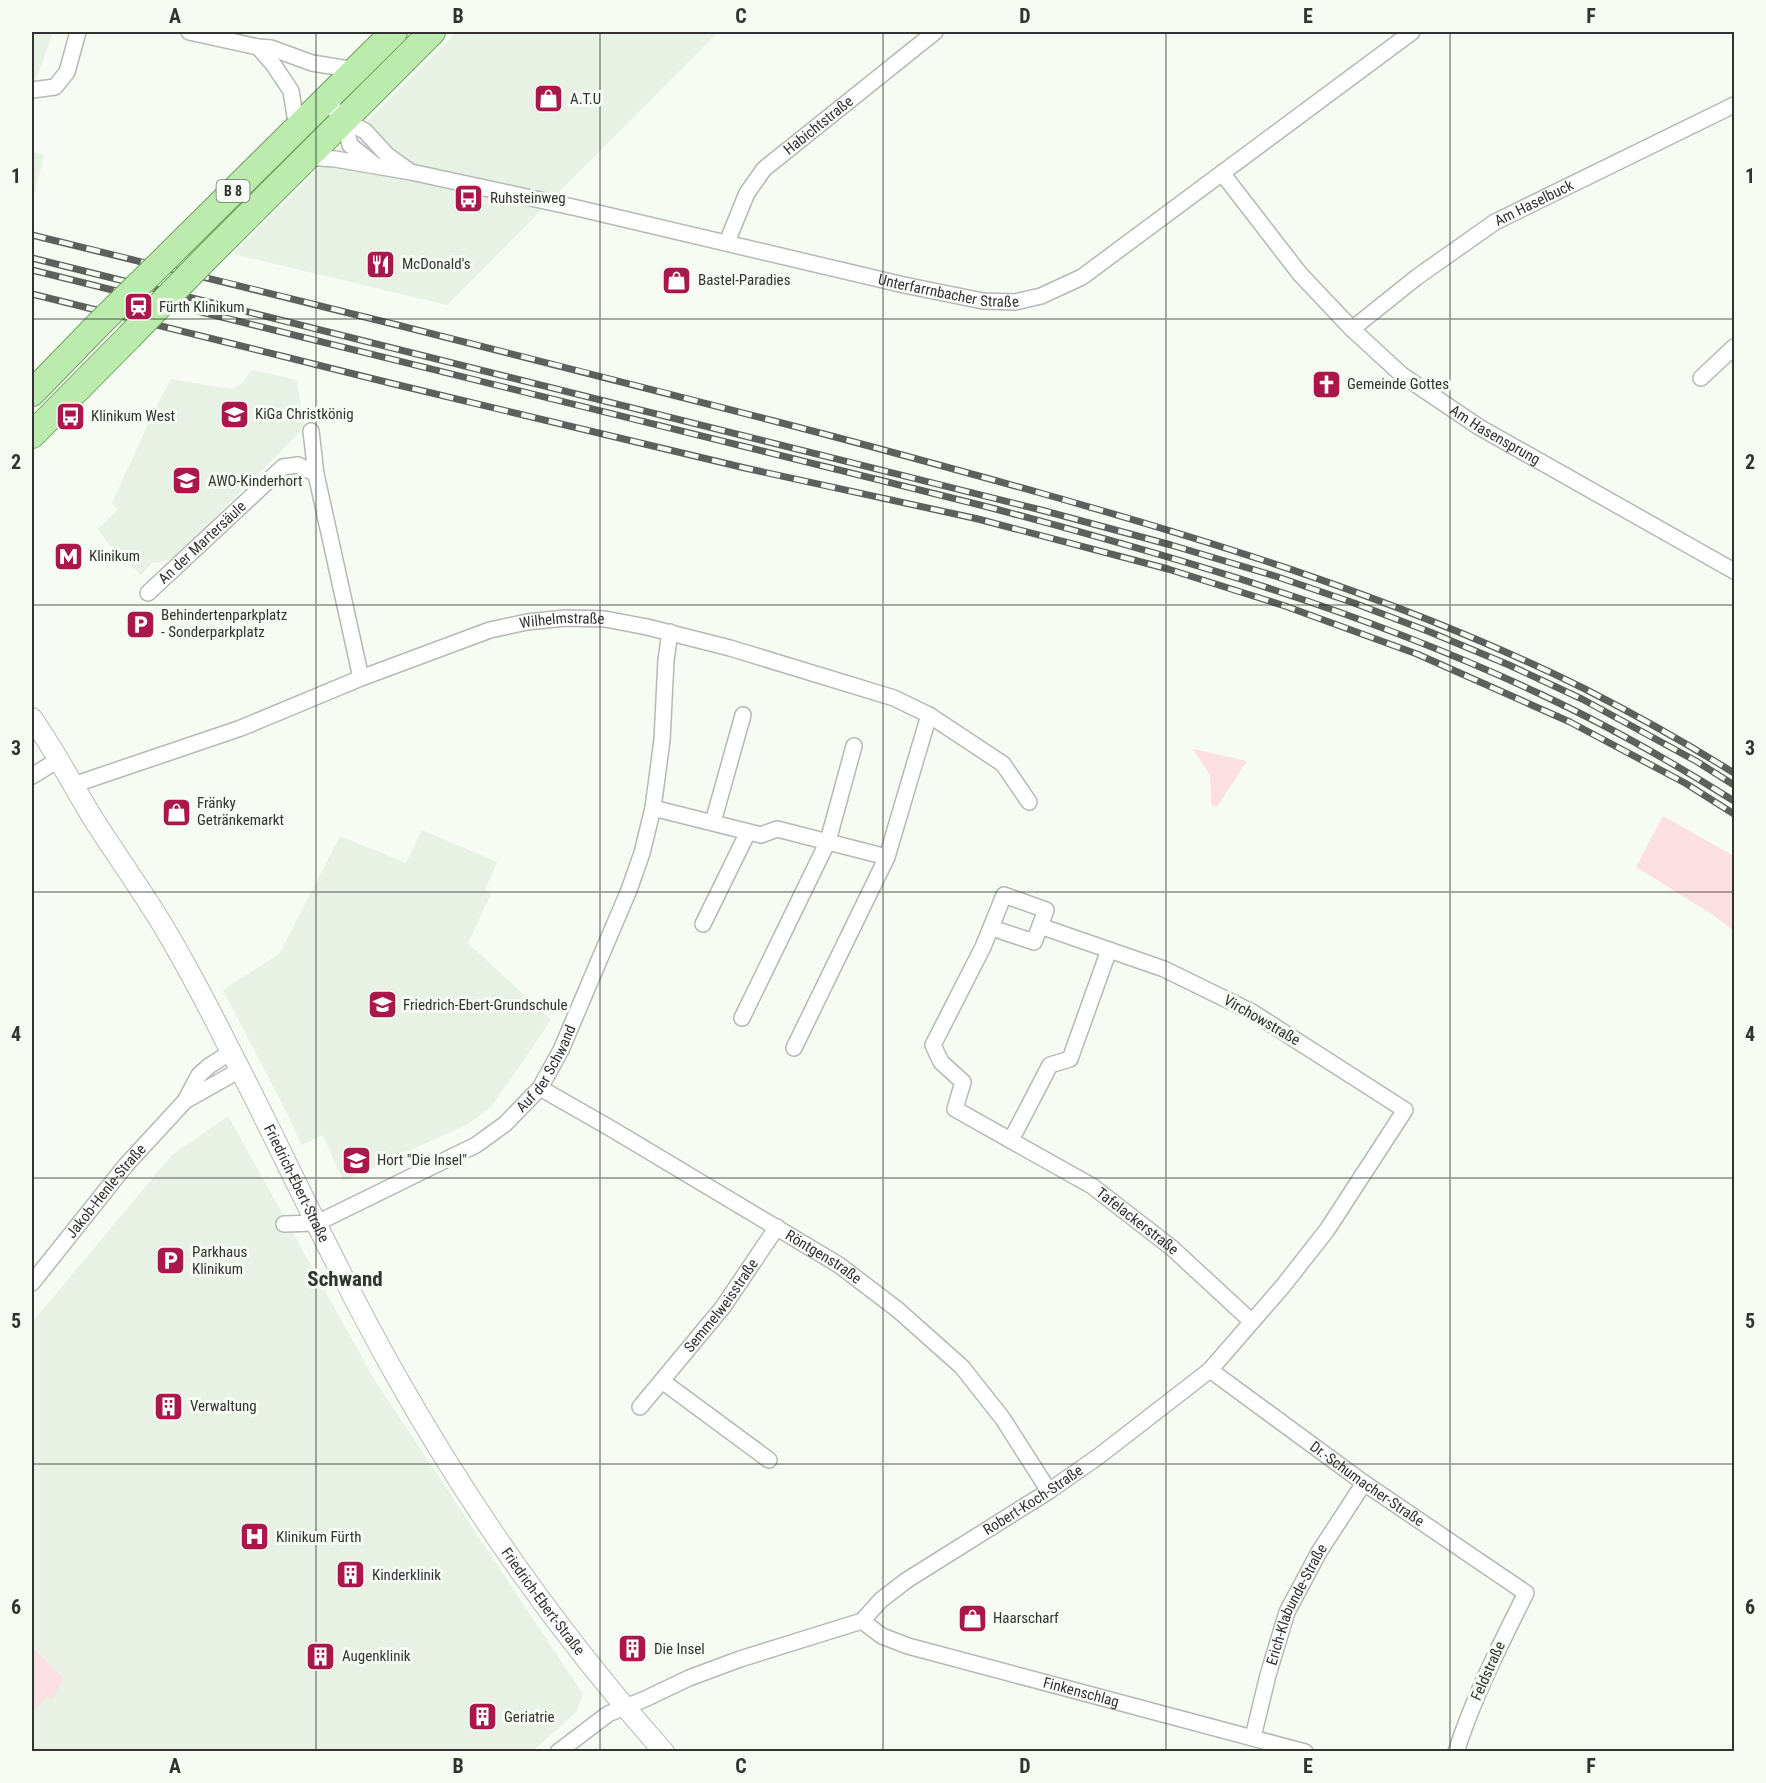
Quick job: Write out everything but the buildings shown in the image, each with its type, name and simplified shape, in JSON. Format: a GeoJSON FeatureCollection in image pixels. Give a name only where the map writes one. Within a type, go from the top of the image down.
{"type":"FeatureCollection","features":[{"type":"Feature","properties":{"kind":"main road","name":"B 8"},"geometry":{"type":"LineString","coordinates":[[32,393],[394,32]]}},
{"type":"Feature","properties":{"kind":"main road","name":"B 8"},"geometry":{"type":"LineString","coordinates":[[32,435],[432,32]]}},
{"type":"Feature","properties":{"kind":"street"},"geometry":{"type":"LineString","coordinates":[[32,90],[55,87],[67,72],[78,32]]}},
{"type":"Feature","properties":{"kind":"street"},"geometry":{"type":"LineString","coordinates":[[189,32],[271,48],[312,63],[355,70]]}},
{"type":"Feature","properties":{"kind":"street","name":"Habichtstraße"},"geometry":{"type":"LineString","coordinates":[[727,242],[747,193],[764,169],[935,32]]}},
{"type":"Feature","properties":{"kind":"street","name":"Unterfarrnbacher Straße"},"geometry":{"type":"LineString","coordinates":[[306,157],[335,159],[411,172],[727,242],[904,285],[983,301],[1015,302],[1041,296],[1082,277],[1412,32]]}},
{"type":"Feature","properties":{"kind":"street"},"geometry":{"type":"LineString","coordinates":[[258,47],[273,64],[291,91],[297,128]]}},
{"type":"Feature","properties":{"kind":"street"},"geometry":{"type":"LineString","coordinates":[[325,99],[344,120],[350,145],[377,167]]}},
{"type":"Feature","properties":{"kind":"street","name":"Am Haselbuck"},"geometry":{"type":"LineString","coordinates":[[1352,329],[1417,277],[1495,222],[1734,105]]}},
{"type":"Feature","properties":{"kind":"street","name":"Unterfarrnbacher Straße"},"geometry":{"type":"LineString","coordinates":[[344,120],[365,131],[387,154],[411,172]]}},
{"type":"Feature","properties":{"kind":"street","name":"Am Hasensprung"},"geometry":{"type":"LineString","coordinates":[[1222,173],[1299,274],[1352,329],[1402,375],[1479,427],[1734,571]]}},
{"type":"Feature","properties":{"kind":"street"},"geometry":{"type":"LineString","coordinates":[[1701,378],[1734,347]]}},
{"type":"Feature","properties":{"kind":"street"},"geometry":{"type":"LineString","coordinates":[[311,431],[316,474],[361,678]]}},
{"type":"Feature","properties":{"kind":"street","name":"An der Martersäule"},"geometry":{"type":"LineString","coordinates":[[148,593],[283,467],[298,465],[316,474]]}},
{"type":"Feature","properties":{"kind":"street","name":"Wilhelmstraße"},"geometry":{"type":"LineString","coordinates":[[73,785],[232,731],[361,678],[490,630],[527,622],[565,618],[605,620],[670,632],[894,698],[929,715],[1003,764],[1029,802]]}},
{"type":"Feature","properties":{"kind":"street","name":"Auf der Schwand"},"geometry":{"type":"LineString","coordinates":[[317,1223],[476,1145],[505,1124],[540,1088],[561,1050],[629,890],[642,853],[653,808],[662,740],[666,660],[670,632]]}},
{"type":"Feature","properties":{"kind":"street"},"geometry":{"type":"LineString","coordinates":[[713,822],[743,715]]}},
{"type":"Feature","properties":{"kind":"street"},"geometry":{"type":"LineString","coordinates":[[794,1048],[887,857],[929,715]]}},
{"type":"Feature","properties":{"kind":"street","name":"Friedrich-Ebert-Straße"},"geometry":{"type":"LineString","coordinates":[[32,718],[162,924],[231,1052],[393,1371],[418,1415],[467,1492],[572,1642],[664,1752]]}},
{"type":"Feature","properties":{"kind":"street"},"geometry":{"type":"LineString","coordinates":[[742,1018],[828,842],[854,746]]}},
{"type":"Feature","properties":{"kind":"street"},"geometry":{"type":"LineString","coordinates":[[32,776],[58,760]]}},
{"type":"Feature","properties":{"kind":"street"},"geometry":{"type":"LineString","coordinates":[[653,808],[761,835],[777,829],[887,857]]}},
{"type":"Feature","properties":{"kind":"street"},"geometry":{"type":"LineString","coordinates":[[703,924],[748,832]]}},
{"type":"Feature","properties":{"kind":"street"},"geometry":{"type":"LineString","coordinates":[[1004,895],[1046,910],[1040,926],[1034,942],[992,928],[1004,895]]}},
{"type":"Feature","properties":{"kind":"street","name":"Virchowstraße"},"geometry":{"type":"LineString","coordinates":[[1040,926],[1164,969],[1252,1012],[1405,1110]]}},
{"type":"Feature","properties":{"kind":"street","name":"Tafelackerstraße"},"geometry":{"type":"LineString","coordinates":[[992,928],[933,1045],[942,1062],[963,1082],[956,1109],[1092,1186],[1139,1221],[1206,1278],[1251,1321]]}},
{"type":"Feature","properties":{"kind":"street"},"geometry":{"type":"LineString","coordinates":[[1011,1140],[1050,1065],[1070,1059],[1109,950]]}},
{"type":"Feature","properties":{"kind":"street","name":"Jakob-Henle-Straße"},"geometry":{"type":"LineString","coordinates":[[32,1283],[126,1166],[185,1101],[199,1076],[209,1066],[231,1052]]}},
{"type":"Feature","properties":{"kind":"street","name":"Jakob-Henle-Straße"},"geometry":{"type":"LineString","coordinates":[[185,1101],[240,1070]]}},
{"type":"Feature","properties":{"kind":"street","name":"Röntgenstraße"},"geometry":{"type":"LineString","coordinates":[[540,1088],[839,1265],[898,1310],[962,1367],[1003,1419],[1049,1491]]}},
{"type":"Feature","properties":{"kind":"street","name":"Robert-Koch-Straße"},"geometry":{"type":"LineString","coordinates":[[558,1752],[608,1714],[689,1678],[740,1659],[862,1621],[881,1600],[907,1580],[1049,1491],[1099,1456],[1210,1370],[1283,1286],[1327,1230],[1405,1110]]}},
{"type":"Feature","properties":{"kind":"street"},"geometry":{"type":"LineString","coordinates":[[284,1224],[317,1223]]}},
{"type":"Feature","properties":{"kind":"street","name":"Semmelweisstraße"},"geometry":{"type":"LineString","coordinates":[[640,1407],[723,1307],[777,1227]]}},
{"type":"Feature","properties":{"kind":"street","name":"Dr.-Schumacher-Straße"},"geometry":{"type":"LineString","coordinates":[[1210,1370],[1364,1483],[1526,1593]]}},
{"type":"Feature","properties":{"kind":"street"},"geometry":{"type":"LineString","coordinates":[[662,1381],[769,1460]]}},
{"type":"Feature","properties":{"kind":"street","name":"Erich-Klabunde-Straße"},"geometry":{"type":"LineString","coordinates":[[1253,1737],[1287,1612],[1319,1552],[1364,1483]]}},
{"type":"Feature","properties":{"kind":"street","name":"Feldstraße"},"geometry":{"type":"LineString","coordinates":[[1456,1752],[1464,1726],[1490,1665],[1526,1593]]}},
{"type":"Feature","properties":{"kind":"street","name":"Finkenschlag"},"geometry":{"type":"LineString","coordinates":[[862,1621],[882,1636],[908,1646],[1305,1752]]}},
{"type":"Feature","properties":{"kind":"shaded area"},"geometry":{"type":"Polygon","coordinates":[[[32,32],[53,32],[32,91],[32,32]]]}},
{"type":"Feature","properties":{"kind":"shaded area"},"geometry":{"type":"Polygon","coordinates":[[[457,32],[718,32],[447,305],[233,254],[457,32]]]}},
{"type":"Feature","properties":{"kind":"shaded area"},"geometry":{"type":"Polygon","coordinates":[[[32,151],[44,155],[32,204],[32,151]]]}},
{"type":"Feature","properties":{"kind":"shaded area","name":"AWO-Kinderhort"},"geometry":{"type":"Polygon","coordinates":[[[254,370],[297,380],[304,428],[173,560],[152,563],[141,575],[107,542],[98,529],[118,509],[112,503],[171,379],[231,389],[243,383],[249,373],[254,370]]]}},
{"type":"Feature","properties":{"kind":"shaded area"},"geometry":{"type":"Polygon","coordinates":[[[1193,749],[1247,761],[1217,807],[1211,805],[1210,775],[1193,749]]]}},
{"type":"Feature","properties":{"kind":"shaded area"},"geometry":{"type":"Polygon","coordinates":[[[1663,816],[1734,856],[1734,931],[1713,915],[1636,867],[1663,816]]]}},
{"type":"Feature","properties":{"kind":"shaded area","name":"Friedrich-Ebert-Grundschule"},"geometry":{"type":"Polygon","coordinates":[[[422,830],[497,862],[485,890],[491,894],[468,943],[551,1020],[492,1106],[468,1124],[343,1181],[323,1135],[301,1145],[289,1117],[223,990],[280,953],[340,836],[406,863],[422,830]]]}},
{"type":"Feature","properties":{"kind":"shaded area","name":"Klinikum Fürth"},"geometry":{"type":"Polygon","coordinates":[[[228,1116],[375,1381],[583,1694],[577,1711],[533,1751],[32,1752],[32,1323],[172,1155],[228,1116]]]}},
{"type":"Feature","properties":{"kind":"shaded area"},"geometry":{"type":"Polygon","coordinates":[[[32,1647],[64,1678],[52,1701],[47,1696],[32,1712],[32,1647]]]}},
{"type":"Feature","properties":{"kind":"railway"},"geometry":{"type":"LineString","coordinates":[[32,235],[589,373],[842,439],[1182,534],[1319,579],[1454,630],[1520,658],[1623,709],[1734,773]]}},
{"type":"Feature","properties":{"kind":"railway"},"geometry":{"type":"LineString","coordinates":[[32,258],[1045,511],[1275,576],[1354,603],[1509,665],[1582,699],[1696,761],[1734,785]]}},
{"type":"Feature","properties":{"kind":"railway"},"geometry":{"type":"LineString","coordinates":[[32,270],[988,507],[1199,566],[1338,612],[1473,664],[1614,731],[1734,801]]}},
{"type":"Feature","properties":{"kind":"railway"},"geometry":{"type":"LineString","coordinates":[[32,294],[745,468],[978,519],[1168,569],[1285,606],[1417,654],[1570,722],[1685,783],[1734,814]]}},
{"type":"Feature","properties":{"kind":"place","name":"A.T.U"},"geometry":{"type":"Point","coordinates":[549,99]}},
{"type":"Feature","properties":{"kind":"place","name":"Ruhsteinweg"},"geometry":{"type":"Point","coordinates":[469,198]}},
{"type":"Feature","properties":{"kind":"place","name":"McDonald's"},"geometry":{"type":"Point","coordinates":[381,264]}},
{"type":"Feature","properties":{"kind":"place","name":"Bastel-Paradies"},"geometry":{"type":"Point","coordinates":[677,280]}},
{"type":"Feature","properties":{"kind":"place","name":"Fürth Klinikum"},"geometry":{"type":"Point","coordinates":[138,307]}},
{"type":"Feature","properties":{"kind":"place","name":"Gemeinde Gottes"},"geometry":{"type":"Point","coordinates":[1326,384]}},
{"type":"Feature","properties":{"kind":"place","name":"KiGa Christkönig"},"geometry":{"type":"Point","coordinates":[234,414]}},
{"type":"Feature","properties":{"kind":"place","name":"Klinikum West"},"geometry":{"type":"Point","coordinates":[70,416]}},
{"type":"Feature","properties":{"kind":"place","name":"AWO-Kinderhort"},"geometry":{"type":"Point","coordinates":[187,481]}},
{"type":"Feature","properties":{"kind":"place","name":"Klinikum"},"geometry":{"type":"Point","coordinates":[68,556]}},
{"type":"Feature","properties":{"kind":"place","name":"Behindertenparkplatz - Sonderparkplatz"},"geometry":{"type":"Point","coordinates":[140,624]}},
{"type":"Feature","properties":{"kind":"place","name":"Fränky Getränkemarkt"},"geometry":{"type":"Point","coordinates":[176,812]}},
{"type":"Feature","properties":{"kind":"place","name":"Friedrich-Ebert-Grundschule"},"geometry":{"type":"Point","coordinates":[382,1005]}},
{"type":"Feature","properties":{"kind":"place","name":"Hort \"Die Insel\""},"geometry":{"type":"Point","coordinates":[356,1160]}},
{"type":"Feature","properties":{"kind":"place","name":"Parkhaus Klinikum"},"geometry":{"type":"Point","coordinates":[171,1261]}},
{"type":"Feature","properties":{"kind":"place","name":"Verwaltung"},"geometry":{"type":"Point","coordinates":[169,1406]}},
{"type":"Feature","properties":{"kind":"place","name":"Klinikum Fürth"},"geometry":{"type":"Point","coordinates":[255,1537]}},
{"type":"Feature","properties":{"kind":"place","name":"Kinderklinik"},"geometry":{"type":"Point","coordinates":[351,1575]}},
{"type":"Feature","properties":{"kind":"place","name":"Haarscharf"},"geometry":{"type":"Point","coordinates":[972,1618]}},
{"type":"Feature","properties":{"kind":"place","name":"Die Insel"},"geometry":{"type":"Point","coordinates":[633,1649]}},
{"type":"Feature","properties":{"kind":"place","name":"Augenklinik"},"geometry":{"type":"Point","coordinates":[321,1656]}},
{"type":"Feature","properties":{"kind":"place","name":"Geriatrie"},"geometry":{"type":"Point","coordinates":[483,1717]}},
{"type":"Feature","properties":{"kind":"district","name":"Schwand"},"geometry":{"type":"Point","coordinates":[345,1279]}}]}
